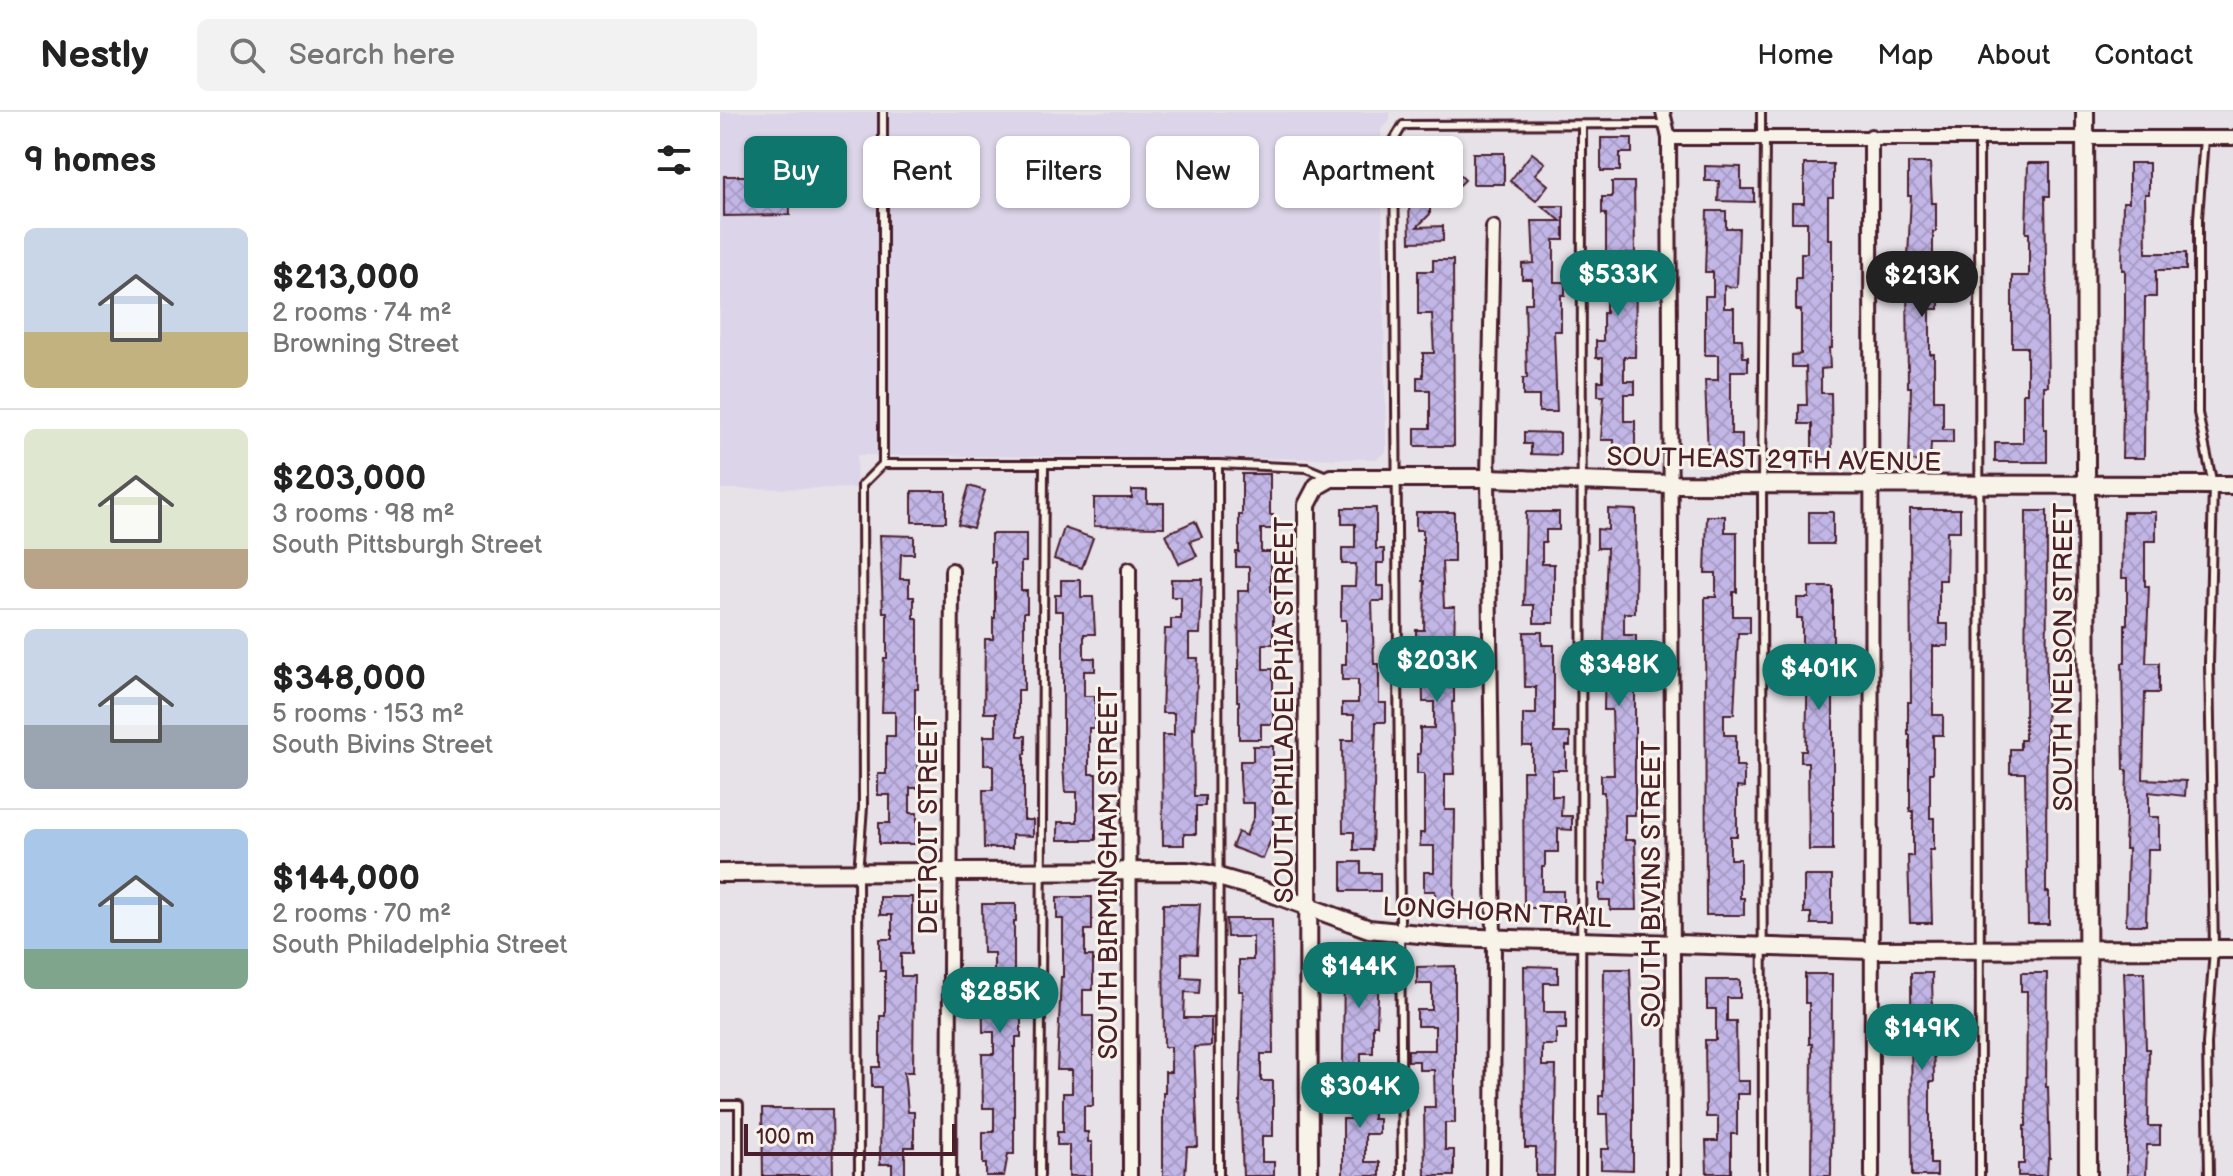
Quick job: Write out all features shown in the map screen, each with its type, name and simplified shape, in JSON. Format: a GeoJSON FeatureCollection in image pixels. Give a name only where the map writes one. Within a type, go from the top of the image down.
{"type":"FeatureCollection","features":[{"type":"Feature","properties":{"kind":"street","name":"SOUTH NELSON STREET"},"geometry":{"type":"LineString","coordinates":[[2085,112],[2088,1176]]}},
{"type":"Feature","properties":{"kind":"street","name":"SOUTH BIVINS STREET"},"geometry":{"type":"LineString","coordinates":[[1664,118],[1669,138],[1674,1176]]}},
{"type":"Feature","properties":{"kind":"street"},"geometry":{"type":"LineString","coordinates":[[1871,136],[1872,1176]]}},
{"type":"Feature","properties":{"kind":"street"},"geometry":{"type":"LineString","coordinates":[[1669,138],[2233,138]]}},
{"type":"Feature","properties":{"kind":"street"},"geometry":{"type":"LineString","coordinates":[[1493,227],[1488,478],[1494,940],[1493,1176]]}},
{"type":"Feature","properties":{"kind":"street","name":"SOUTHEAST 29TH AVENUE"},"geometry":{"type":"LineString","coordinates":[[1324,482],[1488,478],[1762,485],[2233,485]]}},
{"type":"Feature","properties":{"kind":"street","name":"SOUTH PHILADELPHIA STREET"},"geometry":{"type":"LineString","coordinates":[[1309,1176],[1307,505],[1324,482]]}},
{"type":"Feature","properties":{"kind":"street","name":"SOUTH BIRMINGHAM STREET"},"geometry":{"type":"LineString","coordinates":[[1129,569],[1130,1176]]}},
{"type":"Feature","properties":{"kind":"street","name":"DETROIT STREET"},"geometry":{"type":"LineString","coordinates":[[949,1176],[952,570]]}},
{"type":"Feature","properties":{"kind":"street","name":"LONGHORN TRAIL"},"geometry":{"type":"LineString","coordinates":[[720,873],[1186,871],[1220,877],[1369,929],[1494,940],[1870,950],[2233,949]]}},
{"type":"Feature","properties":{"kind":"lane"},"geometry":{"type":"LineString","coordinates":[[883,112],[883,464]]}},
{"type":"Feature","properties":{"kind":"lane"},"geometry":{"type":"LineString","coordinates":[[1761,112],[1763,1176]]}},
{"type":"Feature","properties":{"kind":"lane"},"geometry":{"type":"LineString","coordinates":[[1402,1176],[1394,140],[1403,125],[1582,125],[1664,118]]}},
{"type":"Feature","properties":{"kind":"lane"},"geometry":{"type":"LineString","coordinates":[[1581,1176],[1582,125]]}},
{"type":"Feature","properties":{"kind":"lane"},"geometry":{"type":"LineString","coordinates":[[1979,137],[1980,1176]]}},
{"type":"Feature","properties":{"kind":"lane"},"geometry":{"type":"LineString","coordinates":[[2204,138],[2198,218],[2198,413],[2213,485],[2209,663],[2214,949],[2207,1044],[2209,1176]]}},
{"type":"Feature","properties":{"kind":"lane"},"geometry":{"type":"LineString","coordinates":[[859,1176],[862,485],[883,464],[1218,464],[1307,468],[1324,482]]}},
{"type":"Feature","properties":{"kind":"lane"},"geometry":{"type":"LineString","coordinates":[[1040,1176],[1044,464]]}},
{"type":"Feature","properties":{"kind":"lane"},"geometry":{"type":"LineString","coordinates":[[1218,464],[1219,1176]]}},
{"type":"Feature","properties":{"kind":"lane"},"geometry":{"type":"LineString","coordinates":[[720,1105],[739,1105],[739,1176]]}},
{"type":"Feature","properties":{"kind":"shaded area"},"geometry":{"type":"Polygon","coordinates":[[[720,112],[1390,112],[1390,120],[1381,129],[1381,136],[1275,136],[1275,208],[1382,208],[1386,452],[1376,459],[857,455],[856,488],[720,489],[720,112]]]}},
{"type":"Feature","properties":{"kind":"building"},"geometry":{"type":"Polygon","coordinates":[[[1601,138],[1632,138],[1632,153],[1620,153],[1620,171],[1601,171],[1601,138]]]}},
{"type":"Feature","properties":{"kind":"building"},"geometry":{"type":"Polygon","coordinates":[[[1473,153],[1504,153],[1504,184],[1473,184],[1473,153]]]}},
{"type":"Feature","properties":{"kind":"building"},"geometry":{"type":"Polygon","coordinates":[[[1532,153],[1545,163],[1535,174],[1548,185],[1536,201],[1510,181],[1532,153]]]}},
{"type":"Feature","properties":{"kind":"building"},"geometry":{"type":"Polygon","coordinates":[[[1908,163],[1930,163],[1932,203],[1936,203],[1933,289],[1939,289],[1939,309],[1930,309],[1930,354],[1934,354],[1934,400],[1943,400],[1943,429],[1953,429],[1953,443],[1931,443],[1930,462],[1909,461],[1911,387],[1908,387],[1907,277],[1911,196],[1908,196],[1908,163]]]}},
{"type":"Feature","properties":{"kind":"building"},"geometry":{"type":"Polygon","coordinates":[[[2028,163],[2050,163],[2050,196],[2045,196],[2048,386],[2044,386],[2044,429],[2047,429],[2047,462],[1995,462],[1995,443],[2023,443],[2027,347],[2012,347],[2012,276],[2029,276],[2029,233],[2026,233],[2028,163]]]}},
{"type":"Feature","properties":{"kind":"building"},"geometry":{"type":"Polygon","coordinates":[[[2129,163],[2149,163],[2149,194],[2145,194],[2146,253],[2186,253],[2186,270],[2156,270],[2156,297],[2145,297],[2144,458],[2122,458],[2125,315],[2123,202],[2129,202],[2129,163]]]}},
{"type":"Feature","properties":{"kind":"building"},"geometry":{"type":"Polygon","coordinates":[[[1804,164],[1833,164],[1833,197],[1828,197],[1828,239],[1832,239],[1832,348],[1829,348],[1830,368],[1821,369],[1821,393],[1831,393],[1832,462],[1812,462],[1812,424],[1799,424],[1799,405],[1807,405],[1806,367],[1792,367],[1792,355],[1801,354],[1801,310],[1796,310],[1796,278],[1801,278],[1801,253],[1807,253],[1807,222],[1792,222],[1792,203],[1804,203],[1804,164]]]}},
{"type":"Feature","properties":{"kind":"building"},"geometry":{"type":"Polygon","coordinates":[[[1705,166],[1741,167],[1741,189],[1754,189],[1754,202],[1718,201],[1719,181],[1705,181],[1705,166]]]}},
{"type":"Feature","properties":{"kind":"building"},"geometry":{"type":"Polygon","coordinates":[[[724,176],[744,176],[744,208],[790,208],[790,215],[724,216],[724,176]]]}},
{"type":"Feature","properties":{"kind":"building"},"geometry":{"type":"Polygon","coordinates":[[[1612,182],[1634,182],[1635,253],[1625,253],[1625,280],[1636,280],[1635,357],[1624,357],[1624,381],[1635,381],[1635,394],[1624,394],[1624,421],[1635,421],[1635,453],[1614,453],[1614,440],[1601,440],[1604,396],[1598,396],[1598,381],[1603,381],[1603,358],[1596,358],[1596,341],[1603,341],[1603,313],[1606,313],[1606,214],[1602,214],[1602,197],[1612,197],[1612,182]]]}},
{"type":"Feature","properties":{"kind":"building"},"geometry":{"type":"Polygon","coordinates":[[[1542,206],[1564,206],[1564,240],[1554,240],[1554,282],[1565,282],[1565,295],[1561,295],[1561,331],[1554,331],[1557,412],[1539,412],[1539,396],[1523,396],[1523,378],[1527,378],[1525,303],[1532,303],[1532,279],[1522,279],[1522,264],[1534,263],[1532,221],[1561,221],[1542,206]]]}},
{"type":"Feature","properties":{"kind":"building"},"geometry":{"type":"Polygon","coordinates":[[[1409,208],[1430,208],[1430,214],[1417,227],[1443,226],[1443,241],[1410,242],[1409,208]]]}},
{"type":"Feature","properties":{"kind":"building"},"geometry":{"type":"Polygon","coordinates":[[[1707,211],[1726,211],[1726,228],[1739,228],[1737,287],[1724,286],[1724,308],[1734,308],[1734,339],[1742,339],[1743,357],[1748,357],[1748,371],[1731,371],[1731,434],[1742,434],[1742,455],[1708,455],[1705,380],[1718,380],[1718,355],[1705,355],[1705,296],[1713,296],[1713,272],[1705,272],[1707,211]]]}},
{"type":"Feature","properties":{"kind":"building"},"geometry":{"type":"Polygon","coordinates":[[[1433,260],[1453,260],[1454,446],[1415,446],[1415,428],[1430,428],[1430,390],[1417,390],[1417,377],[1423,377],[1423,353],[1434,353],[1432,314],[1418,314],[1418,271],[1433,271],[1433,260]]]}},
{"type":"Feature","properties":{"kind":"building"},"geometry":{"type":"Polygon","coordinates":[[[1524,432],[1560,433],[1560,455],[1531,454],[1531,444],[1524,444],[1524,432]]]}},
{"type":"Feature","properties":{"kind":"building"},"geometry":{"type":"Polygon","coordinates":[[[1242,474],[1270,474],[1270,515],[1273,515],[1273,529],[1261,529],[1261,552],[1271,552],[1273,644],[1263,644],[1263,669],[1273,669],[1273,724],[1261,724],[1261,739],[1239,739],[1238,591],[1249,591],[1249,567],[1236,567],[1239,515],[1242,515],[1242,474]]]}},
{"type":"Feature","properties":{"kind":"building"},"geometry":{"type":"Polygon","coordinates":[[[969,486],[985,491],[973,528],[958,524],[969,486]]]}},
{"type":"Feature","properties":{"kind":"building"},"geometry":{"type":"Polygon","coordinates":[[[1132,490],[1147,490],[1147,503],[1164,503],[1164,527],[1094,526],[1094,498],[1132,498],[1132,490]]]}},
{"type":"Feature","properties":{"kind":"building"},"geometry":{"type":"Polygon","coordinates":[[[912,491],[946,491],[946,522],[912,522],[912,491]]]}},
{"type":"Feature","properties":{"kind":"building"},"geometry":{"type":"Polygon","coordinates":[[[1342,508],[1376,508],[1376,549],[1384,549],[1384,563],[1377,563],[1377,586],[1384,586],[1384,601],[1372,601],[1374,664],[1379,664],[1379,703],[1386,703],[1386,722],[1376,722],[1372,850],[1354,850],[1354,832],[1343,832],[1342,740],[1354,740],[1354,715],[1342,715],[1342,703],[1358,703],[1358,680],[1342,680],[1342,664],[1346,664],[1346,620],[1341,620],[1341,586],[1355,586],[1356,564],[1342,564],[1342,548],[1355,548],[1355,524],[1342,524],[1342,508]]]}},
{"type":"Feature","properties":{"kind":"building"},"geometry":{"type":"Polygon","coordinates":[[[1608,509],[1636,510],[1635,613],[1624,613],[1624,635],[1636,635],[1636,651],[1626,651],[1625,677],[1635,677],[1635,815],[1625,815],[1625,840],[1635,840],[1637,910],[1610,910],[1610,900],[1599,900],[1599,884],[1606,884],[1601,775],[1614,775],[1612,710],[1604,710],[1605,659],[1593,659],[1594,643],[1604,643],[1607,548],[1597,548],[1597,529],[1608,530],[1608,509]]]}},
{"type":"Feature","properties":{"kind":"building"},"geometry":{"type":"Polygon","coordinates":[[[1910,509],[1960,509],[1960,531],[1947,531],[1946,580],[1939,580],[1939,624],[1948,624],[1948,646],[1933,646],[1933,715],[1943,715],[1943,735],[1933,735],[1933,773],[1930,773],[1930,818],[1934,818],[1934,850],[1930,850],[1932,923],[1910,923],[1908,856],[1913,856],[1913,811],[1910,811],[1908,735],[1908,702],[1911,702],[1910,509]]]}},
{"type":"Feature","properties":{"kind":"building"},"geometry":{"type":"Polygon","coordinates":[[[2026,511],[2047,511],[2046,892],[2049,892],[2049,924],[2028,924],[2025,773],[2010,773],[2010,749],[2020,749],[2020,740],[2025,740],[2026,511]]]}},
{"type":"Feature","properties":{"kind":"building"},"geometry":{"type":"Polygon","coordinates":[[[1416,512],[1454,512],[1454,562],[1442,562],[1444,607],[1455,607],[1454,645],[1443,645],[1443,670],[1449,670],[1449,688],[1454,688],[1454,774],[1445,774],[1445,810],[1455,810],[1454,904],[1435,904],[1435,891],[1424,891],[1424,872],[1434,872],[1434,846],[1420,846],[1420,833],[1424,833],[1424,774],[1417,774],[1417,754],[1420,754],[1420,728],[1434,728],[1434,702],[1423,702],[1422,646],[1416,646],[1416,630],[1424,630],[1425,581],[1423,530],[1416,530],[1416,512]]]}},
{"type":"Feature","properties":{"kind":"building"},"geometry":{"type":"Polygon","coordinates":[[[1526,512],[1559,512],[1559,530],[1546,530],[1546,542],[1542,542],[1542,564],[1554,564],[1554,623],[1534,623],[1534,605],[1524,605],[1526,512]]]}},
{"type":"Feature","properties":{"kind":"building"},"geometry":{"type":"Polygon","coordinates":[[[1809,512],[1833,512],[1833,544],[1809,544],[1809,512]]]}},
{"type":"Feature","properties":{"kind":"building"},"geometry":{"type":"Polygon","coordinates":[[[2123,512],[2156,512],[2156,541],[2145,541],[2145,586],[2149,586],[2146,663],[2159,663],[2159,693],[2145,693],[2143,779],[2186,781],[2185,796],[2149,792],[2149,817],[2159,817],[2159,849],[2148,849],[2146,925],[2126,925],[2127,770],[2124,770],[2122,663],[2125,663],[2127,578],[2122,578],[2123,512]]]}},
{"type":"Feature","properties":{"kind":"building"},"geometry":{"type":"Polygon","coordinates":[[[1707,516],[1725,516],[1725,532],[1737,532],[1737,592],[1733,592],[1733,616],[1750,616],[1750,633],[1738,633],[1734,714],[1724,714],[1724,735],[1736,735],[1736,766],[1744,766],[1744,788],[1737,787],[1737,836],[1730,836],[1730,859],[1740,859],[1740,898],[1744,898],[1744,915],[1706,915],[1705,597],[1716,597],[1716,573],[1705,573],[1707,516]]]}},
{"type":"Feature","properties":{"kind":"building"},"geometry":{"type":"Polygon","coordinates":[[[1195,521],[1202,537],[1190,541],[1197,556],[1179,564],[1166,534],[1195,521]]]}},
{"type":"Feature","properties":{"kind":"building"},"geometry":{"type":"Polygon","coordinates":[[[1064,528],[1093,538],[1082,568],[1054,559],[1064,528]]]}},
{"type":"Feature","properties":{"kind":"building"},"geometry":{"type":"Polygon","coordinates":[[[991,534],[1026,534],[1026,562],[1021,562],[1021,591],[1027,591],[1024,690],[1018,690],[1018,736],[1026,736],[1024,820],[1033,820],[1033,836],[1012,835],[1012,848],[984,848],[983,790],[993,790],[993,765],[984,765],[984,736],[996,736],[996,713],[984,713],[985,639],[993,639],[995,618],[995,562],[991,562],[991,534]]]}},
{"type":"Feature","properties":{"kind":"building"},"geometry":{"type":"Polygon","coordinates":[[[880,535],[914,536],[914,554],[901,554],[900,579],[909,579],[909,597],[914,597],[914,619],[918,619],[915,736],[919,736],[918,788],[910,788],[910,813],[917,813],[917,844],[879,844],[879,823],[890,823],[890,795],[878,795],[878,774],[886,774],[886,736],[895,736],[895,712],[882,712],[887,612],[883,612],[880,535]]]}},
{"type":"Feature","properties":{"kind":"building"},"geometry":{"type":"Polygon","coordinates":[[[1171,579],[1202,579],[1200,634],[1189,634],[1189,658],[1198,658],[1193,728],[1194,796],[1205,796],[1205,806],[1196,806],[1196,834],[1184,834],[1184,845],[1163,845],[1162,735],[1174,735],[1174,713],[1162,713],[1165,629],[1171,629],[1171,619],[1181,619],[1181,597],[1171,597],[1171,579]]]}},
{"type":"Feature","properties":{"kind":"building"},"geometry":{"type":"Polygon","coordinates":[[[1061,580],[1081,580],[1081,597],[1093,597],[1095,634],[1084,634],[1084,658],[1095,658],[1095,671],[1084,671],[1084,696],[1095,696],[1095,728],[1089,728],[1089,774],[1096,774],[1096,840],[1058,840],[1058,822],[1077,822],[1077,792],[1065,792],[1063,766],[1063,611],[1055,611],[1055,595],[1061,595],[1061,580]]]}},
{"type":"Feature","properties":{"kind":"building"},"geometry":{"type":"Polygon","coordinates":[[[1809,587],[1833,587],[1833,850],[1809,850],[1808,762],[1801,762],[1801,751],[1806,751],[1808,658],[1802,658],[1802,618],[1797,618],[1797,598],[1809,598],[1809,587]]]}},
{"type":"Feature","properties":{"kind":"building"},"geometry":{"type":"Polygon","coordinates":[[[1524,632],[1542,632],[1542,645],[1554,645],[1554,733],[1570,733],[1570,746],[1566,746],[1566,770],[1552,770],[1552,796],[1562,796],[1561,816],[1572,816],[1572,830],[1558,829],[1558,852],[1545,852],[1545,867],[1542,867],[1542,891],[1563,891],[1563,908],[1524,908],[1523,771],[1532,771],[1532,746],[1523,746],[1523,714],[1536,714],[1536,687],[1525,687],[1524,632]]]}},
{"type":"Feature","properties":{"kind":"building"},"geometry":{"type":"Polygon","coordinates":[[[1253,746],[1273,746],[1273,834],[1263,859],[1232,847],[1238,832],[1246,836],[1254,817],[1254,803],[1242,803],[1240,779],[1240,761],[1253,761],[1253,746]]]}},
{"type":"Feature","properties":{"kind":"building"},"geometry":{"type":"Polygon","coordinates":[[[1342,862],[1361,862],[1361,873],[1380,873],[1380,891],[1342,891],[1342,862]]]}},
{"type":"Feature","properties":{"kind":"building"},"geometry":{"type":"Polygon","coordinates":[[[1804,876],[1832,876],[1832,924],[1811,924],[1811,913],[1804,913],[1804,876]]]}},
{"type":"Feature","properties":{"kind":"building"},"geometry":{"type":"Polygon","coordinates":[[[880,897],[912,897],[912,954],[901,954],[901,976],[914,976],[913,1072],[904,1072],[908,1112],[914,1112],[914,1147],[905,1147],[905,1176],[892,1176],[892,1164],[880,1164],[881,1087],[872,1087],[872,1067],[880,1067],[880,1016],[885,1016],[885,971],[880,971],[880,939],[892,939],[892,915],[880,915],[880,897]]]}},
{"type":"Feature","properties":{"kind":"building"},"geometry":{"type":"Polygon","coordinates":[[[1057,897],[1092,897],[1092,930],[1085,930],[1085,956],[1093,956],[1093,990],[1083,990],[1083,1016],[1093,1016],[1093,1106],[1084,1106],[1084,1132],[1088,1132],[1088,1142],[1092,1142],[1092,1176],[1069,1176],[1069,1145],[1057,1145],[1057,1132],[1063,1132],[1063,1093],[1072,1093],[1072,1070],[1057,1070],[1063,919],[1057,919],[1057,897]]]}},
{"type":"Feature","properties":{"kind":"building"},"geometry":{"type":"Polygon","coordinates":[[[982,904],[1016,904],[1014,1016],[1021,1016],[1021,1037],[1016,1037],[1014,1047],[1014,1154],[1008,1154],[1004,1176],[986,1176],[986,1164],[983,1164],[983,1132],[994,1132],[994,1108],[983,1108],[982,1054],[994,1054],[994,1032],[983,1032],[982,977],[994,977],[994,953],[983,953],[982,904]]]}},
{"type":"Feature","properties":{"kind":"building"},"geometry":{"type":"Polygon","coordinates":[[[1163,904],[1200,904],[1197,954],[1182,953],[1182,977],[1200,978],[1199,993],[1185,992],[1184,1018],[1211,1018],[1211,1046],[1194,1047],[1198,1147],[1187,1147],[1185,1176],[1163,1176],[1163,1093],[1165,1072],[1171,1072],[1171,1047],[1164,1047],[1163,904]]]}},
{"type":"Feature","properties":{"kind":"building"},"geometry":{"type":"Polygon","coordinates":[[[1226,919],[1272,919],[1273,1054],[1261,1054],[1261,1081],[1273,1081],[1273,1136],[1262,1136],[1262,1162],[1274,1162],[1274,1176],[1243,1176],[1240,1101],[1243,991],[1239,991],[1239,960],[1253,960],[1253,937],[1227,937],[1226,919]]]}},
{"type":"Feature","properties":{"kind":"building"},"geometry":{"type":"Polygon","coordinates":[[[1344,956],[1362,956],[1362,968],[1379,968],[1373,1053],[1361,1053],[1361,1069],[1343,1069],[1344,956]]]}},
{"type":"Feature","properties":{"kind":"building"},"geometry":{"type":"Polygon","coordinates":[[[1455,966],[1455,1123],[1445,1123],[1445,1150],[1454,1150],[1454,1176],[1425,1176],[1424,1107],[1435,1107],[1434,1070],[1419,1070],[1419,1061],[1408,1061],[1408,1050],[1435,1050],[1435,1026],[1417,1026],[1417,1010],[1432,1010],[1432,984],[1417,984],[1417,967],[1455,966]]]}},
{"type":"Feature","properties":{"kind":"building"},"geometry":{"type":"Polygon","coordinates":[[[1524,966],[1558,967],[1558,983],[1544,983],[1544,1012],[1566,1012],[1566,1029],[1556,1029],[1556,1045],[1542,1045],[1542,1066],[1556,1066],[1554,1176],[1536,1176],[1536,1148],[1525,1148],[1524,966]]]}},
{"type":"Feature","properties":{"kind":"building"},"geometry":{"type":"Polygon","coordinates":[[[1604,969],[1630,969],[1633,1170],[1601,1169],[1601,1149],[1609,1149],[1608,1114],[1599,1114],[1599,1096],[1603,1096],[1604,969]]]}},
{"type":"Feature","properties":{"kind":"building"},"geometry":{"type":"Polygon","coordinates":[[[2124,972],[2144,972],[2146,1049],[2149,1049],[2148,1126],[2160,1126],[2160,1145],[2147,1145],[2146,1176],[2127,1176],[2124,972]]]}},
{"type":"Feature","properties":{"kind":"building"},"geometry":{"type":"Polygon","coordinates":[[[1911,973],[1932,973],[1934,1082],[1930,1082],[1930,1164],[1937,1164],[1937,1176],[1912,1176],[1911,973]]]}},
{"type":"Feature","properties":{"kind":"building"},"geometry":{"type":"Polygon","coordinates":[[[2021,973],[2047,973],[2046,1087],[2050,1158],[2047,1176],[2018,1176],[2018,1164],[2024,1164],[2026,1126],[2027,991],[2021,991],[2021,973]]]}},
{"type":"Feature","properties":{"kind":"building"},"geometry":{"type":"Polygon","coordinates":[[[1805,974],[1832,974],[1831,1176],[1811,1176],[1812,1044],[1809,1044],[1805,974]]]}},
{"type":"Feature","properties":{"kind":"building"},"geometry":{"type":"Polygon","coordinates":[[[1707,980],[1740,980],[1740,998],[1727,998],[1727,1021],[1736,1021],[1737,1081],[1749,1081],[1749,1094],[1737,1094],[1737,1134],[1731,1134],[1731,1173],[1707,1173],[1706,1141],[1718,1141],[1718,1117],[1706,1117],[1705,1040],[1716,1040],[1716,1009],[1707,1009],[1707,980]]]}},
{"type":"Feature","properties":{"kind":"building"},"geometry":{"type":"Polygon","coordinates":[[[1351,1077],[1373,1077],[1373,1119],[1379,1119],[1379,1134],[1365,1134],[1365,1162],[1380,1162],[1380,1176],[1343,1176],[1343,1119],[1351,1119],[1351,1077]]]}},
{"type":"Feature","properties":{"kind":"building"},"geometry":{"type":"Polygon","coordinates":[[[762,1109],[832,1109],[833,1176],[763,1176],[762,1109]]]}}]}
